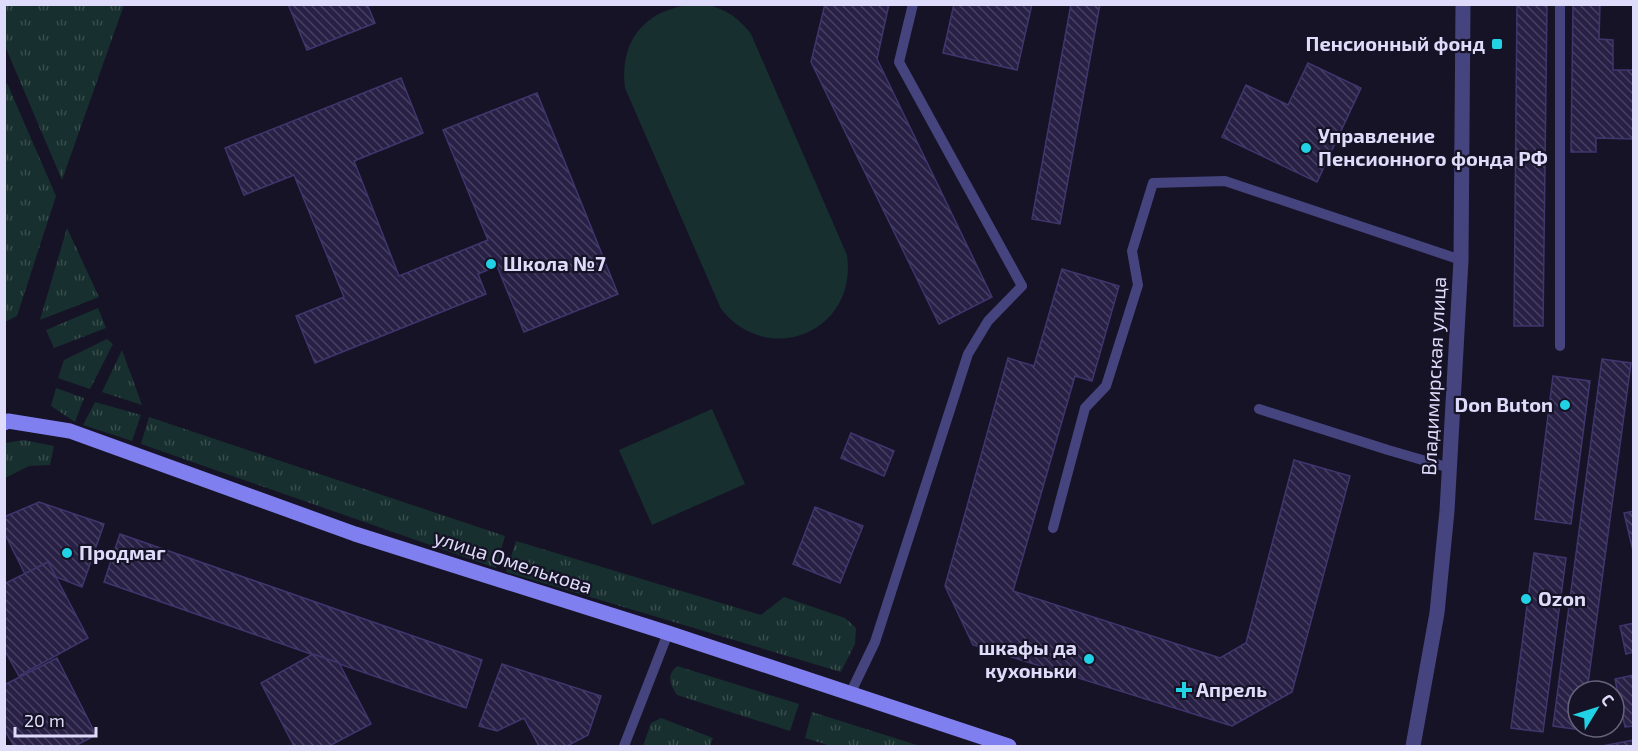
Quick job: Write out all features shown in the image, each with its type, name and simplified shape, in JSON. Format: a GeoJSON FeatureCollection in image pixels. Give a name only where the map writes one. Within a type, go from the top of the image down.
{"type":"FeatureCollection","features":[{"type":"Feature","properties":{"kind":"street","name":"Владимирская улица"},"geometry":{"type":"LineString","coordinates":[[1413,747],[1437,613],[1450,468],[1461,260],[1463,4]]}},
{"type":"Feature","properties":{"kind":"street","name":"улица Омелькова"},"geometry":{"type":"LineString","coordinates":[[4,423],[70,431],[355,534],[668,633],[1010,747]]}},
{"type":"Feature","properties":{"kind":"lane"},"geometry":{"type":"LineString","coordinates":[[850,694],[875,642],[968,354],[988,321],[1022,286],[899,62],[914,4]]}},
{"type":"Feature","properties":{"kind":"lane"},"geometry":{"type":"LineString","coordinates":[[1560,4],[1560,346]]}},
{"type":"Feature","properties":{"kind":"lane"},"geometry":{"type":"LineString","coordinates":[[1053,528],[1085,408],[1106,386],[1138,285],[1132,251],[1153,183],[1224,181],[1461,260]]}},
{"type":"Feature","properties":{"kind":"lane"},"geometry":{"type":"LineString","coordinates":[[1259,409],[1450,468]]}},
{"type":"Feature","properties":{"kind":"lane"},"geometry":{"type":"LineString","coordinates":[[624,747],[668,633]]}},
{"type":"Feature","properties":{"kind":"green space"},"geometry":{"type":"Polygon","coordinates":[[[704,4],[719,8],[731,15],[751,34],[847,255],[847,282],[839,304],[825,321],[806,333],[785,338],[762,337],[741,327],[721,309],[625,88],[624,69],[627,52],[633,38],[643,26],[655,16],[669,10],[686,5],[704,4]]]}},
{"type":"Feature","properties":{"kind":"green space"},"geometry":{"type":"Polygon","coordinates":[[[4,5],[124,5],[62,180],[5,46],[4,5]]]}},
{"type":"Feature","properties":{"kind":"green space"},"geometry":{"type":"Polygon","coordinates":[[[7,83],[56,196],[17,316],[5,322],[4,91],[7,83]]]}},
{"type":"Feature","properties":{"kind":"green space"},"geometry":{"type":"Polygon","coordinates":[[[67,228],[99,297],[40,320],[67,228]]]}},
{"type":"Feature","properties":{"kind":"green space"},"geometry":{"type":"Polygon","coordinates":[[[98,308],[106,328],[54,348],[46,330],[98,308]]]}},
{"type":"Feature","properties":{"kind":"green space"},"geometry":{"type":"Polygon","coordinates":[[[107,339],[113,344],[90,389],[58,378],[64,360],[107,339]]]}},
{"type":"Feature","properties":{"kind":"green space"},"geometry":{"type":"Polygon","coordinates":[[[122,350],[142,405],[102,392],[122,350]]]}},
{"type":"Feature","properties":{"kind":"green space"},"geometry":{"type":"Polygon","coordinates":[[[56,388],[84,398],[75,422],[51,406],[56,388]]]}},
{"type":"Feature","properties":{"kind":"green space"},"geometry":{"type":"Polygon","coordinates":[[[95,402],[141,415],[132,441],[83,425],[95,402]]]}},
{"type":"Feature","properties":{"kind":"green space"},"geometry":{"type":"Polygon","coordinates":[[[712,409],[745,484],[652,525],[619,450],[712,409]]]}},
{"type":"Feature","properties":{"kind":"green space"},"geometry":{"type":"Polygon","coordinates":[[[149,417],[505,536],[496,568],[141,444],[149,417]]]}},
{"type":"Feature","properties":{"kind":"green space"},"geometry":{"type":"Polygon","coordinates":[[[23,440],[54,446],[50,465],[29,466],[5,478],[5,443],[23,440]]]}},
{"type":"Feature","properties":{"kind":"green space"},"geometry":{"type":"Polygon","coordinates":[[[516,541],[761,615],[784,597],[845,618],[856,628],[855,644],[841,672],[506,572],[516,541]]]}},
{"type":"Feature","properties":{"kind":"green space"},"geometry":{"type":"Polygon","coordinates":[[[677,666],[799,704],[790,731],[677,695],[670,677],[677,666]]]}},
{"type":"Feature","properties":{"kind":"green space"},"geometry":{"type":"Polygon","coordinates":[[[812,712],[920,746],[831,746],[805,738],[812,712]]]}},
{"type":"Feature","properties":{"kind":"green space"},"geometry":{"type":"Polygon","coordinates":[[[661,718],[713,738],[710,746],[643,746],[651,723],[661,718]]]}},
{"type":"Feature","properties":{"kind":"building"},"geometry":{"type":"Polygon","coordinates":[[[288,4],[367,4],[375,23],[307,50],[288,4]]]}},
{"type":"Feature","properties":{"kind":"building"},"geometry":{"type":"Polygon","coordinates":[[[825,4],[889,4],[877,59],[992,297],[939,324],[811,62],[825,4]]]}},
{"type":"Feature","properties":{"kind":"building"},"geometry":{"type":"Polygon","coordinates":[[[954,4],[1032,4],[1017,70],[943,53],[954,4]]]}},
{"type":"Feature","properties":{"kind":"building"},"geometry":{"type":"Polygon","coordinates":[[[1071,4],[1100,4],[1060,224],[1032,219],[1071,4]]]}},
{"type":"Feature","properties":{"kind":"building"},"geometry":{"type":"Polygon","coordinates":[[[1517,4],[1547,4],[1543,326],[1514,326],[1517,4]]]}},
{"type":"Feature","properties":{"kind":"building"},"geometry":{"type":"Polygon","coordinates":[[[1573,4],[1600,4],[1599,39],[1613,40],[1613,70],[1634,70],[1634,139],[1596,138],[1596,152],[1571,152],[1573,4]]]}},
{"type":"Feature","properties":{"kind":"building"},"geometry":{"type":"Polygon","coordinates":[[[1308,63],[1361,88],[1317,182],[1222,137],[1246,85],[1288,105],[1308,63]]]}},
{"type":"Feature","properties":{"kind":"building"},"geometry":{"type":"Polygon","coordinates":[[[401,78],[423,133],[354,161],[399,276],[488,240],[443,130],[537,93],[618,294],[524,332],[497,266],[478,274],[486,294],[315,363],[296,316],[344,297],[294,175],[244,195],[225,148],[401,78]]]}},
{"type":"Feature","properties":{"kind":"building"},"geometry":{"type":"Polygon","coordinates":[[[1062,269],[1119,286],[1092,381],[1075,376],[1013,591],[1220,658],[1246,643],[1294,460],[1350,476],[1292,692],[1232,726],[973,645],[945,586],[1008,358],[1034,366],[1062,269]]]}},
{"type":"Feature","properties":{"kind":"building"},"geometry":{"type":"Polygon","coordinates":[[[1602,359],[1631,363],[1589,679],[1566,679],[1566,728],[1553,726],[1602,359]]]}},
{"type":"Feature","properties":{"kind":"building"},"geometry":{"type":"Polygon","coordinates":[[[1553,376],[1590,381],[1571,524],[1535,519],[1553,376]]]}},
{"type":"Feature","properties":{"kind":"building"},"geometry":{"type":"Polygon","coordinates":[[[851,433],[894,451],[884,476],[841,458],[851,433]]]}},
{"type":"Feature","properties":{"kind":"building"},"geometry":{"type":"Polygon","coordinates":[[[39,502],[104,524],[82,587],[56,577],[48,562],[25,574],[4,532],[4,517],[39,502]]]}},
{"type":"Feature","properties":{"kind":"building"},"geometry":{"type":"Polygon","coordinates":[[[815,507],[863,526],[840,583],[793,564],[815,507]]]}},
{"type":"Feature","properties":{"kind":"building"},"geometry":{"type":"Polygon","coordinates":[[[1634,511],[1634,555],[1624,513],[1634,511]]]}},
{"type":"Feature","properties":{"kind":"building"},"geometry":{"type":"Polygon","coordinates":[[[120,534],[482,660],[466,708],[104,582],[120,534]]]}},
{"type":"Feature","properties":{"kind":"building"},"geometry":{"type":"Polygon","coordinates":[[[1534,553],[1566,558],[1543,732],[1511,728],[1534,553]]]}},
{"type":"Feature","properties":{"kind":"building"},"geometry":{"type":"Polygon","coordinates":[[[48,562],[88,638],[19,676],[4,649],[4,584],[48,562]]]}},
{"type":"Feature","properties":{"kind":"building"},"geometry":{"type":"Polygon","coordinates":[[[1634,623],[1634,652],[1626,654],[1620,626],[1634,623]]]}},
{"type":"Feature","properties":{"kind":"building"},"geometry":{"type":"Polygon","coordinates":[[[313,654],[339,663],[371,724],[329,746],[294,746],[261,683],[313,654]]]}},
{"type":"Feature","properties":{"kind":"building"},"geometry":{"type":"Polygon","coordinates":[[[57,658],[96,735],[75,746],[14,746],[4,729],[4,685],[57,658]]]}},
{"type":"Feature","properties":{"kind":"building"},"geometry":{"type":"Polygon","coordinates":[[[502,664],[601,696],[588,735],[567,746],[539,746],[524,718],[497,731],[479,726],[502,664]]]}},
{"type":"Feature","properties":{"kind":"building"},"geometry":{"type":"Polygon","coordinates":[[[1634,675],[1634,726],[1626,727],[1626,679],[1615,679],[1634,675]]]}},
{"type":"Feature","properties":{"kind":"building"},"geometry":{"type":"Polygon","coordinates":[[[1634,740],[1634,746],[1602,746],[1634,740]]]}},
{"type":"Feature","properties":{"kind":"place","name":"Пенсионный фонд"},"geometry":{"type":"Point","coordinates":[1497,44]}},
{"type":"Feature","properties":{"kind":"place","name":"Управление Пенсионного фонда РФ"},"geometry":{"type":"Point","coordinates":[1306,148]}},
{"type":"Feature","properties":{"kind":"place","name":"Школа №7"},"geometry":{"type":"Point","coordinates":[491,264]}},
{"type":"Feature","properties":{"kind":"place","name":"Don Buton"},"geometry":{"type":"Point","coordinates":[1565,405]}},
{"type":"Feature","properties":{"kind":"place","name":"Продмаг"},"geometry":{"type":"Point","coordinates":[67,553]}},
{"type":"Feature","properties":{"kind":"place","name":"Ozon"},"geometry":{"type":"Point","coordinates":[1526,599]}},
{"type":"Feature","properties":{"kind":"place","name":"шкафы да кухоньки"},"geometry":{"type":"Point","coordinates":[1089,659]}},
{"type":"Feature","properties":{"kind":"place","name":"Апрель"},"geometry":{"type":"Point","coordinates":[1184,690]}}]}
